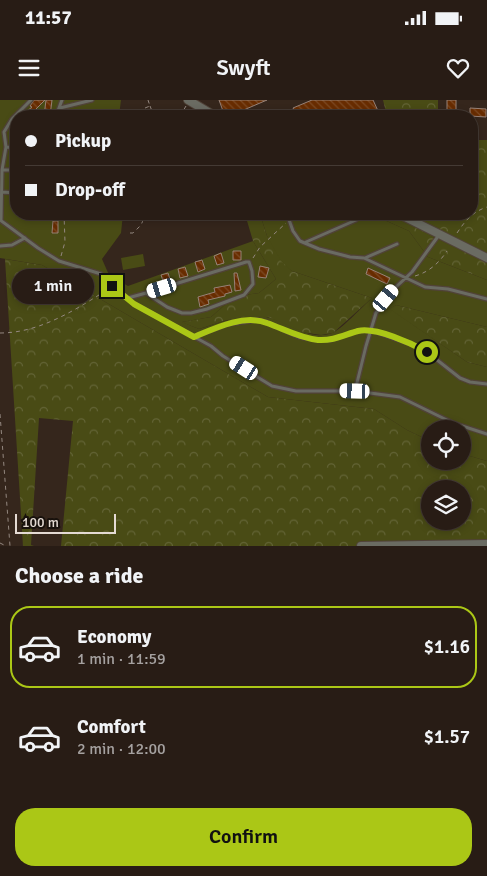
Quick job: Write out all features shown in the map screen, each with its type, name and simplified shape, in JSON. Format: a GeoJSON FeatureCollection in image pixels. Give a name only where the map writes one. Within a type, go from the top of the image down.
{"type":"FeatureCollection","features":[{"type":"Feature","properties":{"kind":"street"},"geometry":{"type":"LineString","coordinates":[[189,100],[205,110]]}},
{"type":"Feature","properties":{"kind":"street"},"geometry":{"type":"LineString","coordinates":[[411,220],[487,258]]}},
{"type":"Feature","properties":{"kind":"street"},"geometry":{"type":"LineString","coordinates":[[361,546],[387,544],[487,544]]}},
{"type":"Feature","properties":{"kind":"lane"},"geometry":{"type":"LineString","coordinates":[[21,110],[31,100]]}},
{"type":"Feature","properties":{"kind":"lane"},"geometry":{"type":"LineString","coordinates":[[62,100],[60,108],[92,100]]}},
{"type":"Feature","properties":{"kind":"lane"},"geometry":{"type":"LineString","coordinates":[[10,122],[4,132],[6,147],[1,175],[0,220],[59,261],[101,274],[112,286],[148,313],[211,346],[223,356],[272,386],[296,391],[355,391],[400,397],[453,423],[487,434]]}},
{"type":"Feature","properties":{"kind":"lane"},"geometry":{"type":"LineString","coordinates":[[6,147],[10,147]]}},
{"type":"Feature","properties":{"kind":"lane"},"geometry":{"type":"LineString","coordinates":[[2,170],[10,170]]}},
{"type":"Feature","properties":{"kind":"lane"},"geometry":{"type":"LineString","coordinates":[[2,192],[10,193]]}},
{"type":"Feature","properties":{"kind":"lane"},"geometry":{"type":"LineString","coordinates":[[305,242],[356,220]]}},
{"type":"Feature","properties":{"kind":"lane"},"geometry":{"type":"LineString","coordinates":[[288,221],[300,241],[319,249],[350,257],[364,258],[425,287],[448,289],[487,298]]}},
{"type":"Feature","properties":{"kind":"lane"},"geometry":{"type":"LineString","coordinates":[[355,391],[376,312],[386,298],[412,272],[440,234]]}},
{"type":"Feature","properties":{"kind":"lane"},"geometry":{"type":"LineString","coordinates":[[0,246],[12,246],[25,238]]}},
{"type":"Feature","properties":{"kind":"lane"},"geometry":{"type":"LineString","coordinates":[[364,258],[397,244]]}},
{"type":"Feature","properties":{"kind":"lane"},"geometry":{"type":"LineString","coordinates":[[127,298],[249,262],[253,281],[244,295],[207,309],[182,313],[167,308],[146,293]]}},
{"type":"Feature","properties":{"kind":"lane"},"geometry":{"type":"LineString","coordinates":[[194,337],[228,324],[257,320],[266,322],[298,337],[317,340],[331,340],[358,331],[370,330],[416,346],[427,352],[460,378],[487,384]]}},
{"type":"Feature","properties":{"kind":"path"},"geometry":{"type":"LineString","coordinates":[[148,100],[152,110]]}},
{"type":"Feature","properties":{"kind":"path"},"geometry":{"type":"LineString","coordinates":[[145,108],[150,106]]}},
{"type":"Feature","properties":{"kind":"path"},"geometry":{"type":"LineString","coordinates":[[59,261],[64,242],[65,220]]}},
{"type":"Feature","properties":{"kind":"path"},"geometry":{"type":"LineString","coordinates":[[130,233],[133,233],[144,220]]}},
{"type":"Feature","properties":{"kind":"path"},"geometry":{"type":"LineString","coordinates":[[455,236],[466,220]]}},
{"type":"Feature","properties":{"kind":"path"},"geometry":{"type":"LineString","coordinates":[[249,262],[274,232],[288,221]]}},
{"type":"Feature","properties":{"kind":"path"},"geometry":{"type":"LineString","coordinates":[[426,272],[435,266],[447,251]]}},
{"type":"Feature","properties":{"kind":"path"},"geometry":{"type":"LineString","coordinates":[[0,333],[23,331],[43,325],[79,308],[112,286]]}},
{"type":"Feature","properties":{"kind":"path"},"geometry":{"type":"LineString","coordinates":[[0,414],[10,546]]}},
{"type":"Feature","properties":{"kind":"path"},"geometry":{"type":"LineString","coordinates":[[0,543],[6,546]]}},
{"type":"Feature","properties":{"kind":"green space"},"geometry":{"type":"Polygon","coordinates":[[[0,100],[121,100],[120,110],[10,110],[10,220],[122,220],[121,233],[102,259],[109,275],[128,286],[253,241],[276,279],[259,293],[235,296],[211,317],[182,322],[199,329],[232,319],[258,316],[274,319],[315,335],[336,331],[372,298],[292,271],[281,261],[267,236],[262,220],[384,220],[409,231],[428,257],[487,280],[487,327],[396,305],[390,309],[467,362],[487,367],[487,461],[471,456],[471,420],[421,420],[421,437],[374,409],[268,397],[42,265],[0,258],[0,100]]]}},
{"type":"Feature","properties":{"kind":"green space"},"geometry":{"type":"Polygon","coordinates":[[[383,100],[438,100],[438,110],[386,110],[383,100]]]}},
{"type":"Feature","properties":{"kind":"green space"},"geometry":{"type":"Polygon","coordinates":[[[478,140],[487,140],[487,280],[428,257],[409,231],[384,220],[478,220],[478,140]]]}},
{"type":"Feature","properties":{"kind":"green space"},"geometry":{"type":"Polygon","coordinates":[[[247,220],[262,220],[267,236],[292,271],[372,298],[333,333],[321,335],[301,332],[268,317],[227,320],[199,329],[181,322],[211,317],[235,296],[259,293],[276,279],[253,241],[247,220]]]}},
{"type":"Feature","properties":{"kind":"green space"},"geometry":{"type":"Polygon","coordinates":[[[143,254],[145,266],[123,270],[121,258],[143,254]]]}},
{"type":"Feature","properties":{"kind":"green space"},"geometry":{"type":"Polygon","coordinates":[[[5,259],[42,265],[268,397],[374,409],[421,437],[421,470],[471,470],[471,456],[487,461],[487,546],[61,546],[73,421],[39,418],[31,545],[34,546],[23,546],[5,259]]]}},
{"type":"Feature","properties":{"kind":"green space"},"geometry":{"type":"Polygon","coordinates":[[[396,305],[487,327],[487,367],[467,362],[389,309],[396,305]]]}},
{"type":"Feature","properties":{"kind":"building"},"geometry":{"type":"Polygon","coordinates":[[[34,100],[45,100],[35,110],[28,110],[32,107],[30,106],[34,100]]]}},
{"type":"Feature","properties":{"kind":"building"},"geometry":{"type":"Polygon","coordinates":[[[46,100],[52,100],[51,110],[45,110],[46,100]]]}},
{"type":"Feature","properties":{"kind":"building"},"geometry":{"type":"Polygon","coordinates":[[[219,100],[267,100],[244,110],[223,110],[219,100]]]}},
{"type":"Feature","properties":{"kind":"building"},"geometry":{"type":"Polygon","coordinates":[[[312,100],[373,100],[378,110],[294,110],[293,108],[312,100]]]}},
{"type":"Feature","properties":{"kind":"building"},"geometry":{"type":"Polygon","coordinates":[[[447,100],[456,100],[456,110],[447,110],[447,100]]]}},
{"type":"Feature","properties":{"kind":"building"},"geometry":{"type":"Polygon","coordinates":[[[470,108],[486,109],[486,117],[478,116],[478,110],[470,110],[470,108]]]}},
{"type":"Feature","properties":{"kind":"building"},"geometry":{"type":"Polygon","coordinates":[[[53,221],[58,221],[58,233],[52,233],[53,221]]]}},
{"type":"Feature","properties":{"kind":"building"},"geometry":{"type":"Polygon","coordinates":[[[233,251],[241,251],[241,260],[233,260],[233,251]]]}},
{"type":"Feature","properties":{"kind":"building"},"geometry":{"type":"Polygon","coordinates":[[[221,253],[224,263],[217,265],[214,256],[221,253]]]}},
{"type":"Feature","properties":{"kind":"building"},"geometry":{"type":"Polygon","coordinates":[[[202,260],[205,269],[198,272],[195,262],[202,260]]]}},
{"type":"Feature","properties":{"kind":"building"},"geometry":{"type":"Polygon","coordinates":[[[260,266],[269,268],[266,278],[258,277],[260,266]]]}},
{"type":"Feature","properties":{"kind":"building"},"geometry":{"type":"Polygon","coordinates":[[[185,267],[188,276],[180,278],[178,269],[185,267]]]}},
{"type":"Feature","properties":{"kind":"building"},"geometry":{"type":"Polygon","coordinates":[[[368,268],[390,278],[387,284],[366,274],[368,268]]]}},
{"type":"Feature","properties":{"kind":"building"},"geometry":{"type":"Polygon","coordinates":[[[168,273],[171,282],[164,284],[161,275],[168,273]]]}},
{"type":"Feature","properties":{"kind":"building"},"geometry":{"type":"Polygon","coordinates":[[[234,273],[237,273],[241,290],[235,291],[234,273]]]}},
{"type":"Feature","properties":{"kind":"building"},"geometry":{"type":"Polygon","coordinates":[[[230,285],[232,292],[225,294],[225,296],[208,300],[209,304],[200,307],[198,297],[215,292],[214,288],[230,285]]]}},
{"type":"Feature","properties":{"kind":"route"},"geometry":{"type":"LineString","coordinates":[[112,286],[134,304],[194,337],[228,324],[257,320],[266,322],[298,337],[317,340],[331,340],[358,331],[370,330],[416,346],[427,352]]}}]}
